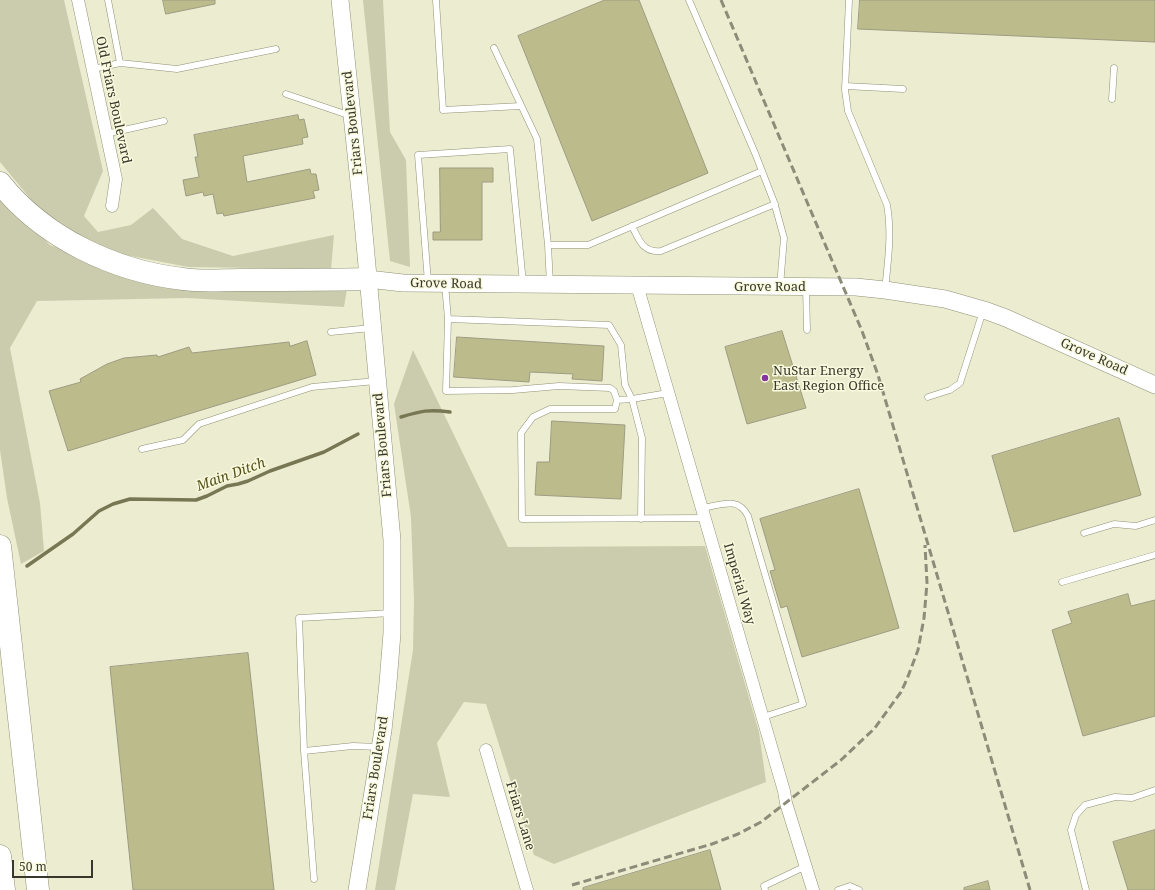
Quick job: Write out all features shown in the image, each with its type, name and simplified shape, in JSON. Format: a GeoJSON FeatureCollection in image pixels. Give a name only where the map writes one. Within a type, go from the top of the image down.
{"type":"FeatureCollection","features":[{"type":"Feature","properties":{"kind":"highway"},"geometry":{"type":"LineString","coordinates":[[0,183],[7,192],[46,227],[94,255],[139,271],[184,280],[319,281],[368,279]]}},
{"type":"Feature","properties":{"kind":"highway"},"geometry":{"type":"LineString","coordinates":[[0,546],[38,890]]}},
{"type":"Feature","properties":{"kind":"highway"},"geometry":{"type":"LineString","coordinates":[[7,607],[24,646],[52,890]]}},
{"type":"Feature","properties":{"kind":"highway"},"geometry":{"type":"LineString","coordinates":[[0,856],[4,890]]}},
{"type":"Feature","properties":{"kind":"main road","name":"Friars Boulevard"},"geometry":{"type":"LineString","coordinates":[[340,0],[353,116],[392,540],[392,613],[388,683],[380,747],[357,890]]}},
{"type":"Feature","properties":{"kind":"main road","name":"Grove Road"},"geometry":{"type":"LineString","coordinates":[[368,279],[429,284],[780,287],[843,286],[885,290],[945,299],[1006,318],[1153,386]]}},
{"type":"Feature","properties":{"kind":"street","name":"Old Friars Boulevard"},"geometry":{"type":"LineString","coordinates":[[78,0],[116,179],[112,206]]}},
{"type":"Feature","properties":{"kind":"street","name":"Imperial Way"},"geometry":{"type":"LineString","coordinates":[[637,286],[763,717],[786,803],[813,890]]}},
{"type":"Feature","properties":{"kind":"street","name":"Friars Lane"},"geometry":{"type":"LineString","coordinates":[[486,750],[527,890]]}},
{"type":"Feature","properties":{"kind":"lane"},"geometry":{"type":"LineString","coordinates":[[108,0],[120,63]]}},
{"type":"Feature","properties":{"kind":"lane"},"geometry":{"type":"LineString","coordinates":[[436,0],[443,110],[521,106]]}},
{"type":"Feature","properties":{"kind":"lane"},"geometry":{"type":"LineString","coordinates":[[689,0],[775,204],[784,238],[780,287]]}},
{"type":"Feature","properties":{"kind":"lane"},"geometry":{"type":"LineString","coordinates":[[849,0],[845,86],[848,111],[887,205],[890,241],[885,290]]}},
{"type":"Feature","properties":{"kind":"lane"},"geometry":{"type":"LineString","coordinates":[[494,48],[537,139],[551,285]]}},
{"type":"Feature","properties":{"kind":"lane"},"geometry":{"type":"LineString","coordinates":[[93,69],[120,63],[177,69],[276,49]]}},
{"type":"Feature","properties":{"kind":"lane"},"geometry":{"type":"LineString","coordinates":[[1112,99],[1114,68]]}},
{"type":"Feature","properties":{"kind":"lane"},"geometry":{"type":"LineString","coordinates":[[845,86],[903,89]]}},
{"type":"Feature","properties":{"kind":"lane"},"geometry":{"type":"LineString","coordinates":[[286,94],[353,116]]}},
{"type":"Feature","properties":{"kind":"lane"},"geometry":{"type":"LineString","coordinates":[[106,134],[164,122]]}},
{"type":"Feature","properties":{"kind":"lane"},"geometry":{"type":"LineString","coordinates":[[429,284],[418,155],[510,149],[524,285]]}},
{"type":"Feature","properties":{"kind":"lane"},"geometry":{"type":"LineString","coordinates":[[548,245],[588,245],[762,171]]}},
{"type":"Feature","properties":{"kind":"lane"},"geometry":{"type":"LineString","coordinates":[[632,226],[640,241],[646,248],[653,252],[661,251],[775,204]]}},
{"type":"Feature","properties":{"kind":"lane"},"geometry":{"type":"LineString","coordinates":[[445,284],[448,319],[446,392],[513,390],[559,386],[610,388],[614,391],[617,400],[615,410],[550,409],[533,417],[521,433],[522,519],[641,519],[704,513],[734,503],[744,509],[748,516],[803,704],[763,717]]}},
{"type":"Feature","properties":{"kind":"lane"},"geometry":{"type":"LineString","coordinates":[[806,287],[807,330]]}},
{"type":"Feature","properties":{"kind":"lane"},"geometry":{"type":"LineString","coordinates":[[928,397],[950,390],[960,383],[983,310]]}},
{"type":"Feature","properties":{"kind":"lane"},"geometry":{"type":"LineString","coordinates":[[448,319],[609,325],[621,345],[625,385],[632,399],[642,438],[641,519]]}},
{"type":"Feature","properties":{"kind":"lane"},"geometry":{"type":"LineString","coordinates":[[331,332],[372,328]]}},
{"type":"Feature","properties":{"kind":"lane"},"geometry":{"type":"LineString","coordinates":[[142,449],[183,440],[199,424],[312,387],[377,381]]}},
{"type":"Feature","properties":{"kind":"lane"},"geometry":{"type":"LineString","coordinates":[[617,400],[668,393]]}},
{"type":"Feature","properties":{"kind":"lane"},"geometry":{"type":"LineString","coordinates":[[1084,533],[1114,524],[1136,526],[1155,520]]}},
{"type":"Feature","properties":{"kind":"lane"},"geometry":{"type":"LineString","coordinates":[[1062,582],[1155,555]]}},
{"type":"Feature","properties":{"kind":"lane"},"geometry":{"type":"LineString","coordinates":[[314,879],[304,751],[299,618],[392,613]]}},
{"type":"Feature","properties":{"kind":"lane"},"geometry":{"type":"LineString","coordinates":[[304,751],[353,746],[380,747]]}},
{"type":"Feature","properties":{"kind":"lane"},"geometry":{"type":"LineString","coordinates":[[1086,890],[1071,830],[1076,815],[1085,805],[1115,797],[1132,798],[1155,790]]}},
{"type":"Feature","properties":{"kind":"lane"},"geometry":{"type":"LineString","coordinates":[[765,890],[764,886],[806,866]]}},
{"type":"Feature","properties":{"kind":"lane"},"geometry":{"type":"LineString","coordinates":[[838,890],[850,886],[859,890]]}},
{"type":"Feature","properties":{"kind":"green space"},"geometry":{"type":"Polygon","coordinates":[[[0,0],[64,0],[103,171],[84,216],[98,232],[131,225],[153,208],[182,239],[233,256],[334,235],[331,269],[188,267],[105,251],[38,208],[0,162],[0,0]]]}},
{"type":"Feature","properties":{"kind":"green space"},"geometry":{"type":"Polygon","coordinates":[[[363,0],[383,0],[390,132],[406,160],[410,267],[390,261],[363,0]]]}},
{"type":"Feature","properties":{"kind":"green space"},"geometry":{"type":"Polygon","coordinates":[[[0,196],[50,245],[164,286],[347,289],[344,307],[187,298],[37,301],[10,348],[40,503],[44,551],[21,564],[7,498],[0,450],[0,196]]]}},
{"type":"Feature","properties":{"kind":"green space"},"geometry":{"type":"Polygon","coordinates":[[[413,350],[508,547],[705,546],[759,732],[766,782],[554,864],[534,855],[486,704],[464,702],[437,743],[450,797],[413,794],[395,890],[375,890],[413,650],[414,600],[411,517],[394,404],[413,350]]]}},
{"type":"Feature","properties":{"kind":"building"},"geometry":{"type":"Polygon","coordinates":[[[163,0],[215,0],[215,4],[166,14],[163,0]]]}},
{"type":"Feature","properties":{"kind":"building"},"geometry":{"type":"Polygon","coordinates":[[[605,0],[639,0],[708,173],[592,221],[518,36],[605,0]]]}},
{"type":"Feature","properties":{"kind":"building"},"geometry":{"type":"Polygon","coordinates":[[[860,0],[1155,0],[1155,42],[858,29],[860,0]]]}},
{"type":"Feature","properties":{"kind":"building"},"geometry":{"type":"Polygon","coordinates":[[[298,115],[299,120],[304,119],[308,137],[302,138],[303,144],[243,156],[247,182],[310,169],[311,174],[316,174],[319,190],[313,191],[315,198],[224,216],[223,213],[217,214],[213,194],[204,196],[203,192],[186,196],[183,180],[199,177],[195,157],[198,157],[194,135],[298,115]]]}},
{"type":"Feature","properties":{"kind":"building"},"geometry":{"type":"Polygon","coordinates":[[[440,168],[493,168],[493,182],[482,182],[482,240],[433,240],[433,232],[440,232],[440,168]]]}},
{"type":"Feature","properties":{"kind":"building","name":"NuStar Energy East Region Office"},"geometry":{"type":"Polygon","coordinates":[[[782,331],[806,408],[747,424],[725,347],[782,331]]]}},
{"type":"Feature","properties":{"kind":"building"},"geometry":{"type":"Polygon","coordinates":[[[457,337],[604,346],[602,381],[572,379],[573,374],[530,372],[529,382],[454,377],[457,337]]]}},
{"type":"Feature","properties":{"kind":"building"},"geometry":{"type":"Polygon","coordinates":[[[307,341],[316,375],[68,451],[49,391],[81,382],[80,379],[107,364],[124,358],[157,355],[158,357],[189,347],[192,353],[289,342],[290,346],[307,341]]]}},
{"type":"Feature","properties":{"kind":"building"},"geometry":{"type":"Polygon","coordinates":[[[1119,418],[1141,495],[1014,532],[992,456],[1119,418]]]}},
{"type":"Feature","properties":{"kind":"building"},"geometry":{"type":"Polygon","coordinates":[[[552,421],[625,425],[621,499],[535,495],[537,462],[549,462],[552,421]]]}},
{"type":"Feature","properties":{"kind":"building"},"geometry":{"type":"Polygon","coordinates":[[[859,489],[899,628],[802,657],[787,606],[781,608],[770,571],[775,570],[760,519],[859,489]]]}},
{"type":"Feature","properties":{"kind":"building"},"geometry":{"type":"Polygon","coordinates":[[[1128,594],[1131,606],[1155,600],[1155,716],[1083,736],[1052,630],[1072,623],[1068,612],[1128,594]]]}},
{"type":"Feature","properties":{"kind":"building"},"geometry":{"type":"Polygon","coordinates":[[[248,653],[274,890],[133,890],[110,667],[248,653]]]}},
{"type":"Feature","properties":{"kind":"building"},"geometry":{"type":"Polygon","coordinates":[[[1155,830],[1155,890],[1128,890],[1113,842],[1155,830]]]}},
{"type":"Feature","properties":{"kind":"building"},"geometry":{"type":"Polygon","coordinates":[[[710,850],[721,890],[583,890],[583,888],[710,850]]]}},
{"type":"Feature","properties":{"kind":"building"},"geometry":{"type":"Polygon","coordinates":[[[988,881],[990,890],[964,890],[964,888],[988,881]]]}},
{"type":"Feature","properties":{"kind":"waterway","name":"Main Ditch"},"geometry":{"type":"LineString","coordinates":[[401,417],[425,411],[450,412]]}},
{"type":"Feature","properties":{"kind":"waterway","name":"Main Ditch"},"geometry":{"type":"LineString","coordinates":[[27,566],[73,534],[99,511],[113,504],[130,499],[196,500],[227,486],[248,481],[270,471],[324,452],[358,434]]}},
{"type":"Feature","properties":{"kind":"railway"},"geometry":{"type":"LineString","coordinates":[[721,0],[862,331],[878,375],[1030,890]]}},
{"type":"Feature","properties":{"kind":"railway"},"geometry":{"type":"LineString","coordinates":[[572,885],[712,844],[738,834],[761,822],[841,760],[874,729],[901,692],[918,650],[924,618],[927,583],[925,545]]}},
{"type":"Feature","properties":{"kind":"place","name":"NuStar Energy East Region Office"},"geometry":{"type":"Point","coordinates":[765,378]}}]}
